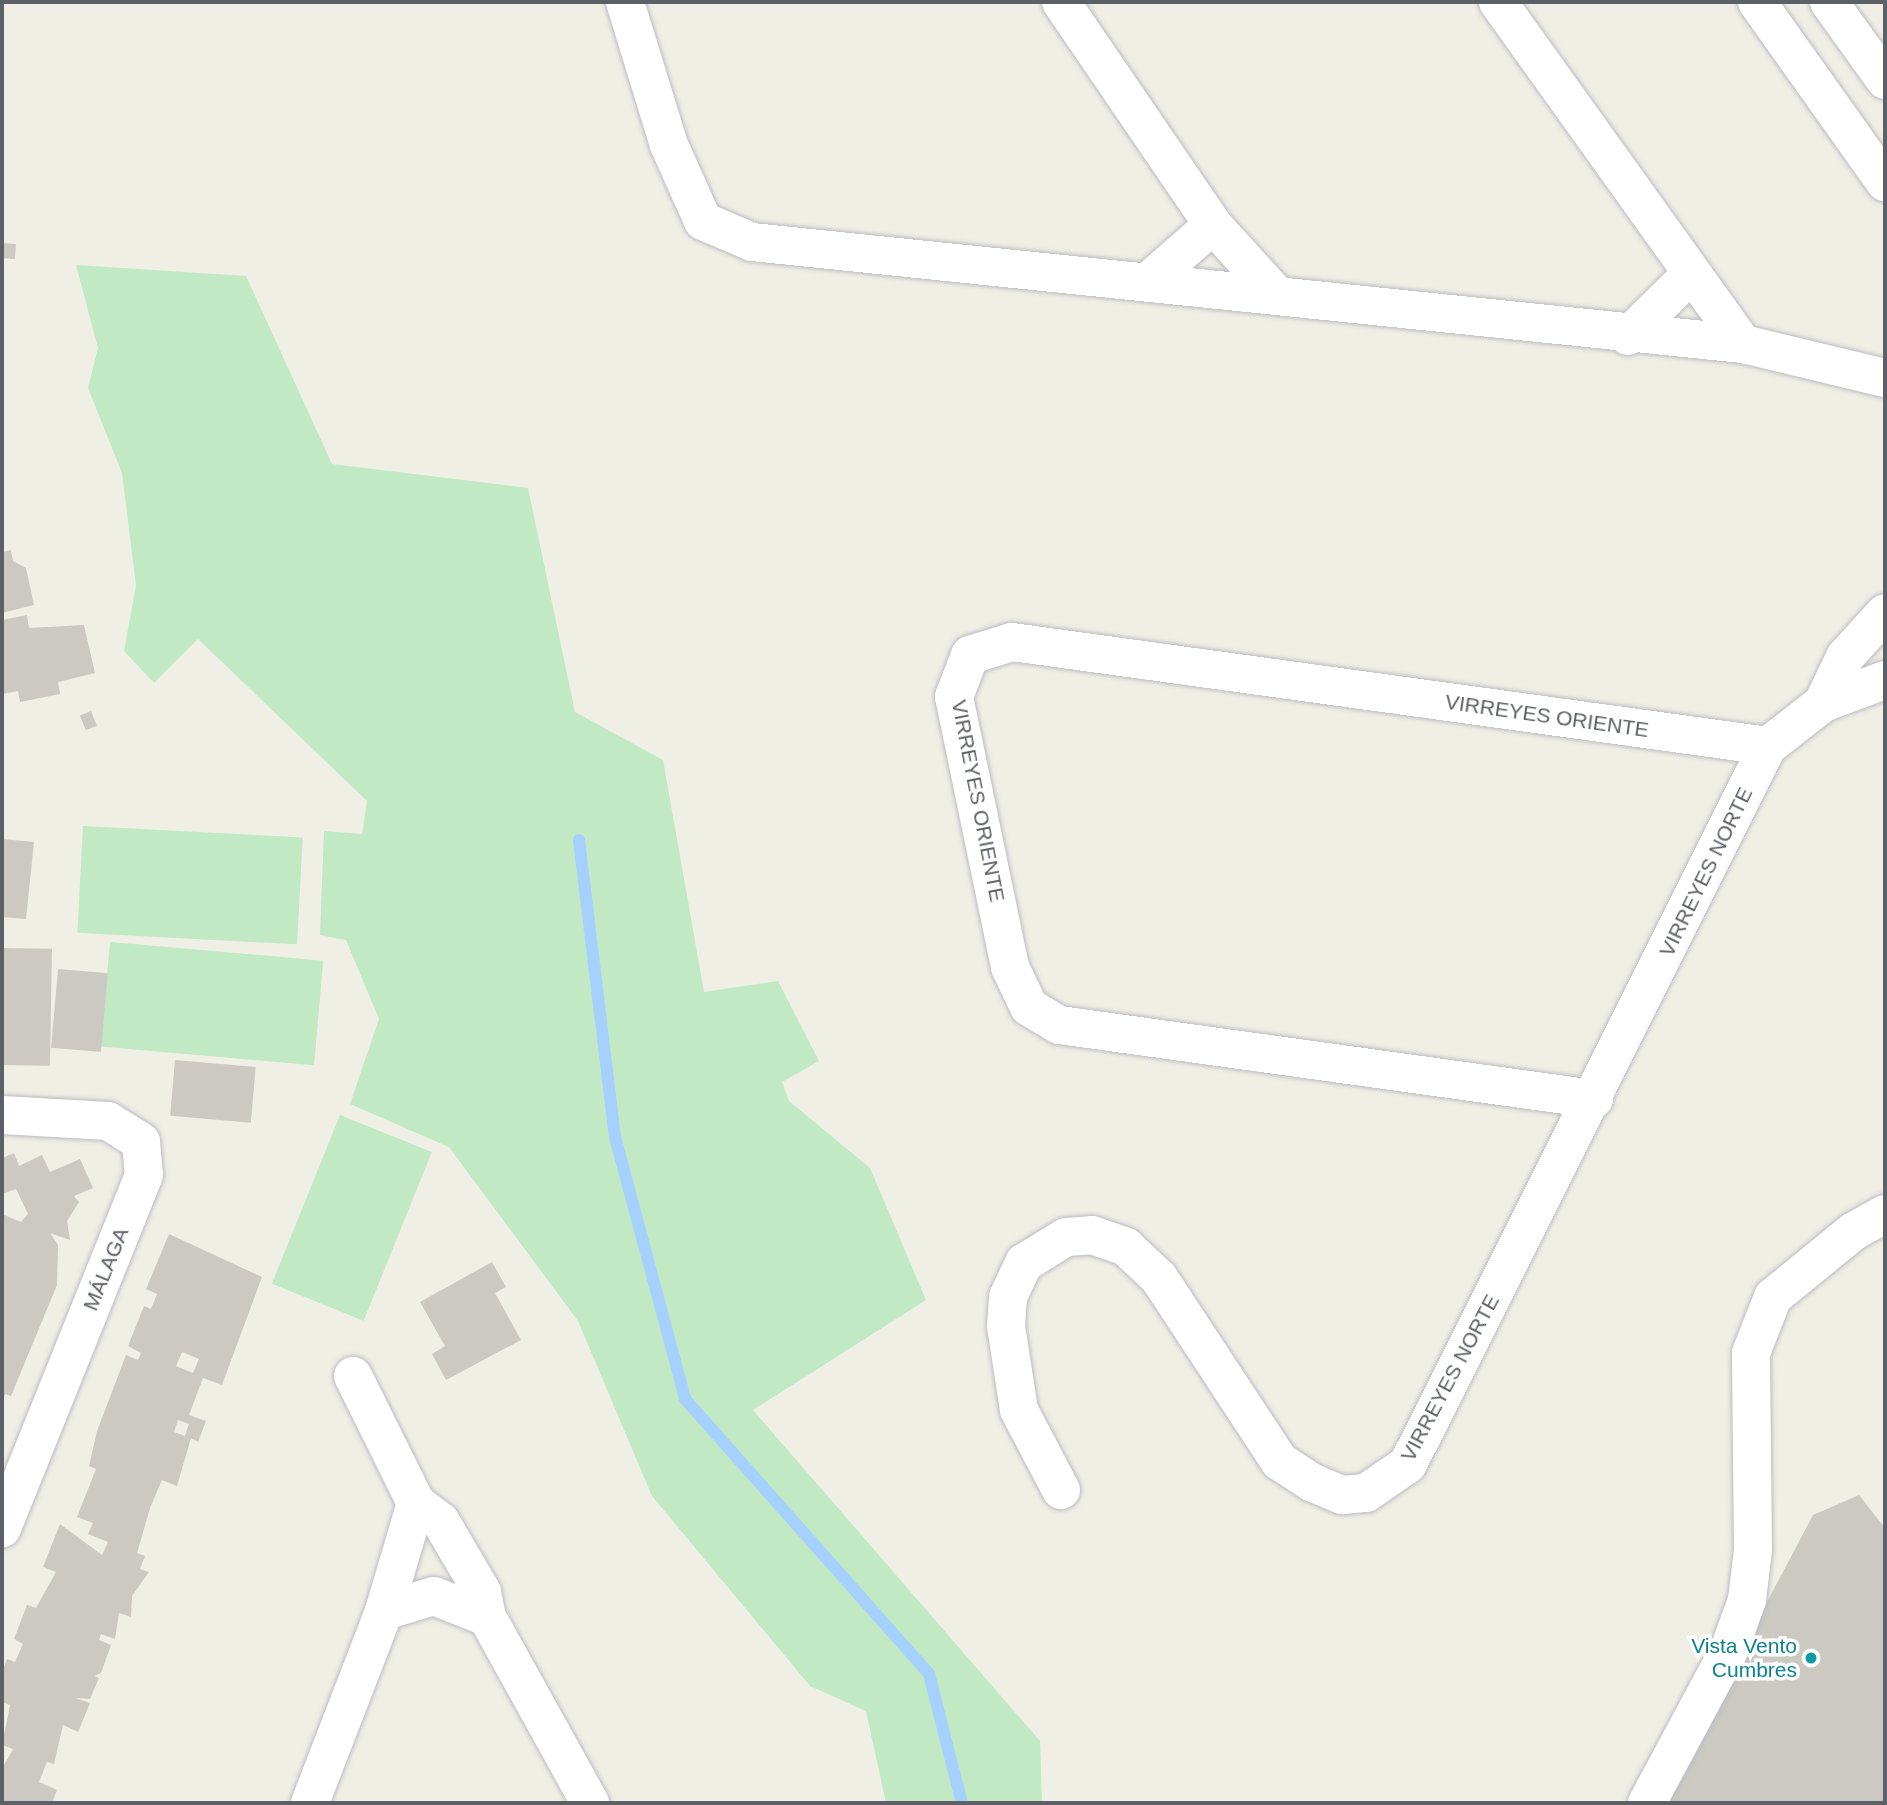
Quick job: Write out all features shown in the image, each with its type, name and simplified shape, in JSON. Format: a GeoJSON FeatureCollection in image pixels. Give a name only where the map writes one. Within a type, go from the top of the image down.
{"type":"FeatureCollection","features":[{"type":"Feature","properties":{"kind":"street"},"geometry":{"type":"LineString","coordinates":[[625,2],[669,145],[703,221],[752,242],[1274,292],[1628,337],[1743,344],[1885,378]]}},
{"type":"Feature","properties":{"kind":"street"},"geometry":{"type":"LineString","coordinates":[[1061,2],[1213,225],[1274,292]]}},
{"type":"Feature","properties":{"kind":"street"},"geometry":{"type":"LineString","coordinates":[[1498,2],[1690,275],[1743,344]]}},
{"type":"Feature","properties":{"kind":"street"},"geometry":{"type":"LineString","coordinates":[[1757,2],[1885,183]]}},
{"type":"Feature","properties":{"kind":"street"},"geometry":{"type":"LineString","coordinates":[[1829,2],[1885,80]]}},
{"type":"Feature","properties":{"kind":"street"},"geometry":{"type":"LineString","coordinates":[[1151,279],[1213,225]]}},
{"type":"Feature","properties":{"kind":"street"},"geometry":{"type":"LineString","coordinates":[[1628,337],[1690,275]]}},
{"type":"Feature","properties":{"kind":"street","name":"VIRREYES NORTE"},"geometry":{"type":"LineString","coordinates":[[1823,703],[1845,657],[1885,613]]}},
{"type":"Feature","properties":{"kind":"street","name":"VIRREYES ORIENTE"},"geometry":{"type":"LineString","coordinates":[[1594,1099],[1059,1025],[1029,1007],[1010,967],[954,697],[970,655],[1012,642],[1768,746]]}},
{"type":"Feature","properties":{"kind":"street","name":"VIRREYES NORTE"},"geometry":{"type":"LineString","coordinates":[[1061,1490],[1019,1410],[1008,1364],[1008,1297],[1024,1263],[1042,1246],[1092,1235],[1126,1247],[1159,1278],[1279,1461],[1342,1495],[1366,1493],[1408,1464],[1594,1099],[1768,746],[1823,703],[1885,680]]}},
{"type":"Feature","properties":{"kind":"street","name":"MÁLAGA"},"geometry":{"type":"LineString","coordinates":[[2,1115],[108,1121],[141,1142],[144,1175],[2,1529]]}},
{"type":"Feature","properties":{"kind":"street"},"geometry":{"type":"LineString","coordinates":[[1647,1803],[1729,1650],[1747,1600],[1753,1550],[1751,1353],[1773,1297],[1854,1231],[1885,1214]]}},
{"type":"Feature","properties":{"kind":"street"},"geometry":{"type":"LineString","coordinates":[[353,1376],[416,1503],[441,1522],[482,1592],[487,1616],[590,1803]]}},
{"type":"Feature","properties":{"kind":"street"},"geometry":{"type":"LineString","coordinates":[[310,1803],[384,1611],[416,1503]]}},
{"type":"Feature","properties":{"kind":"street"},"geometry":{"type":"LineString","coordinates":[[384,1611],[434,1596],[487,1616]]}},
{"type":"Feature","properties":{"kind":"green space"},"geometry":{"type":"Polygon","coordinates":[[[76,265],[246,276],[332,464],[528,488],[575,712],[663,760],[704,992],[778,981],[819,1061],[782,1082],[789,1101],[870,1168],[926,1300],[753,1410],[1040,1741],[1042,1803],[886,1803],[866,1711],[810,1686],[652,1496],[578,1321],[449,1147],[350,1104],[379,1019],[346,940],[320,935],[324,831],[362,834],[367,801],[198,639],[154,683],[124,651],[136,586],[122,473],[88,388],[98,348],[76,265]]]}},
{"type":"Feature","properties":{"kind":"green space"},"geometry":{"type":"Polygon","coordinates":[[[83,826],[303,838],[297,944],[77,933],[83,826]]]}},
{"type":"Feature","properties":{"kind":"green space"},"geometry":{"type":"Polygon","coordinates":[[[110,942],[323,961],[314,1065],[101,1047],[110,942]]]}},
{"type":"Feature","properties":{"kind":"green space"},"geometry":{"type":"Polygon","coordinates":[[[340,1115],[432,1152],[364,1321],[272,1284],[340,1115]]]}},
{"type":"Feature","properties":{"kind":"building"},"geometry":{"type":"Polygon","coordinates":[[[2,243],[16,244],[15,259],[2,258],[2,243]]]}},
{"type":"Feature","properties":{"kind":"building"},"geometry":{"type":"Polygon","coordinates":[[[11,550],[13,561],[26,568],[34,605],[2,613],[2,552],[11,550]]]}},
{"type":"Feature","properties":{"kind":"building"},"geometry":{"type":"Polygon","coordinates":[[[27,615],[29,628],[84,625],[95,673],[58,682],[60,694],[20,702],[18,691],[2,694],[2,620],[27,615]]]}},
{"type":"Feature","properties":{"kind":"building"},"geometry":{"type":"Polygon","coordinates":[[[91,711],[97,726],[86,730],[80,715],[91,711]]]}},
{"type":"Feature","properties":{"kind":"building"},"geometry":{"type":"Polygon","coordinates":[[[2,839],[34,842],[26,919],[2,917],[2,839]]]}},
{"type":"Feature","properties":{"kind":"building"},"geometry":{"type":"Polygon","coordinates":[[[2,948],[52,949],[50,1066],[2,1065],[2,948]]]}},
{"type":"Feature","properties":{"kind":"building"},"geometry":{"type":"Polygon","coordinates":[[[58,969],[108,973],[101,1052],[51,1048],[58,969]]]}},
{"type":"Feature","properties":{"kind":"building"},"geometry":{"type":"Polygon","coordinates":[[[175,1060],[256,1067],[251,1123],[170,1116],[175,1060]]]}},
{"type":"Feature","properties":{"kind":"building"},"geometry":{"type":"Polygon","coordinates":[[[14,1153],[19,1166],[42,1155],[50,1172],[80,1159],[93,1188],[74,1196],[79,1202],[67,1221],[70,1240],[50,1233],[58,1245],[57,1285],[11,1396],[5,1394],[2,1402],[2,1214],[21,1222],[28,1214],[16,1189],[2,1194],[2,1158],[14,1153]]]}},
{"type":"Feature","properties":{"kind":"building"},"geometry":{"type":"Polygon","coordinates":[[[169,1234],[262,1277],[222,1385],[203,1378],[189,1415],[206,1421],[198,1442],[191,1438],[177,1486],[162,1480],[150,1508],[137,1553],[145,1556],[140,1569],[149,1572],[132,1596],[131,1617],[119,1613],[115,1639],[101,1634],[99,1640],[111,1645],[101,1673],[94,1676],[99,1678],[90,1699],[75,1698],[90,1703],[78,1732],[63,1725],[54,1764],[47,1762],[39,1782],[57,1790],[52,1803],[2,1803],[2,1769],[13,1749],[2,1745],[10,1705],[2,1702],[2,1672],[7,1659],[15,1662],[23,1644],[14,1639],[27,1605],[36,1608],[56,1572],[43,1567],[60,1524],[102,1555],[108,1542],[88,1534],[93,1523],[77,1517],[96,1469],[89,1466],[97,1431],[126,1355],[138,1360],[141,1353],[128,1346],[144,1306],[151,1309],[157,1294],[146,1289],[169,1234]],[[182,1352],[176,1366],[193,1373],[199,1359],[182,1352]],[[178,1420],[174,1432],[185,1436],[189,1424],[178,1420]]]}},
{"type":"Feature","properties":{"kind":"building"},"geometry":{"type":"Polygon","coordinates":[[[492,1262],[506,1287],[495,1293],[521,1340],[446,1380],[432,1354],[445,1346],[420,1302],[492,1262]]]}},
{"type":"Feature","properties":{"kind":"building","name":"Vista Vento Cumbres"},"geometry":{"type":"Polygon","coordinates":[[[1859,1495],[1885,1528],[1885,1803],[1668,1803],[1668,1789],[1813,1515],[1859,1495]]]}},
{"type":"Feature","properties":{"kind":"waterway"},"geometry":{"type":"LineString","coordinates":[[579,840],[615,1137],[685,1399],[929,1674],[962,1803]]}},
{"type":"Feature","properties":{"kind":"place","name":"Vista Vento Cumbres"},"geometry":{"type":"Point","coordinates":[1811,1658]}}]}
